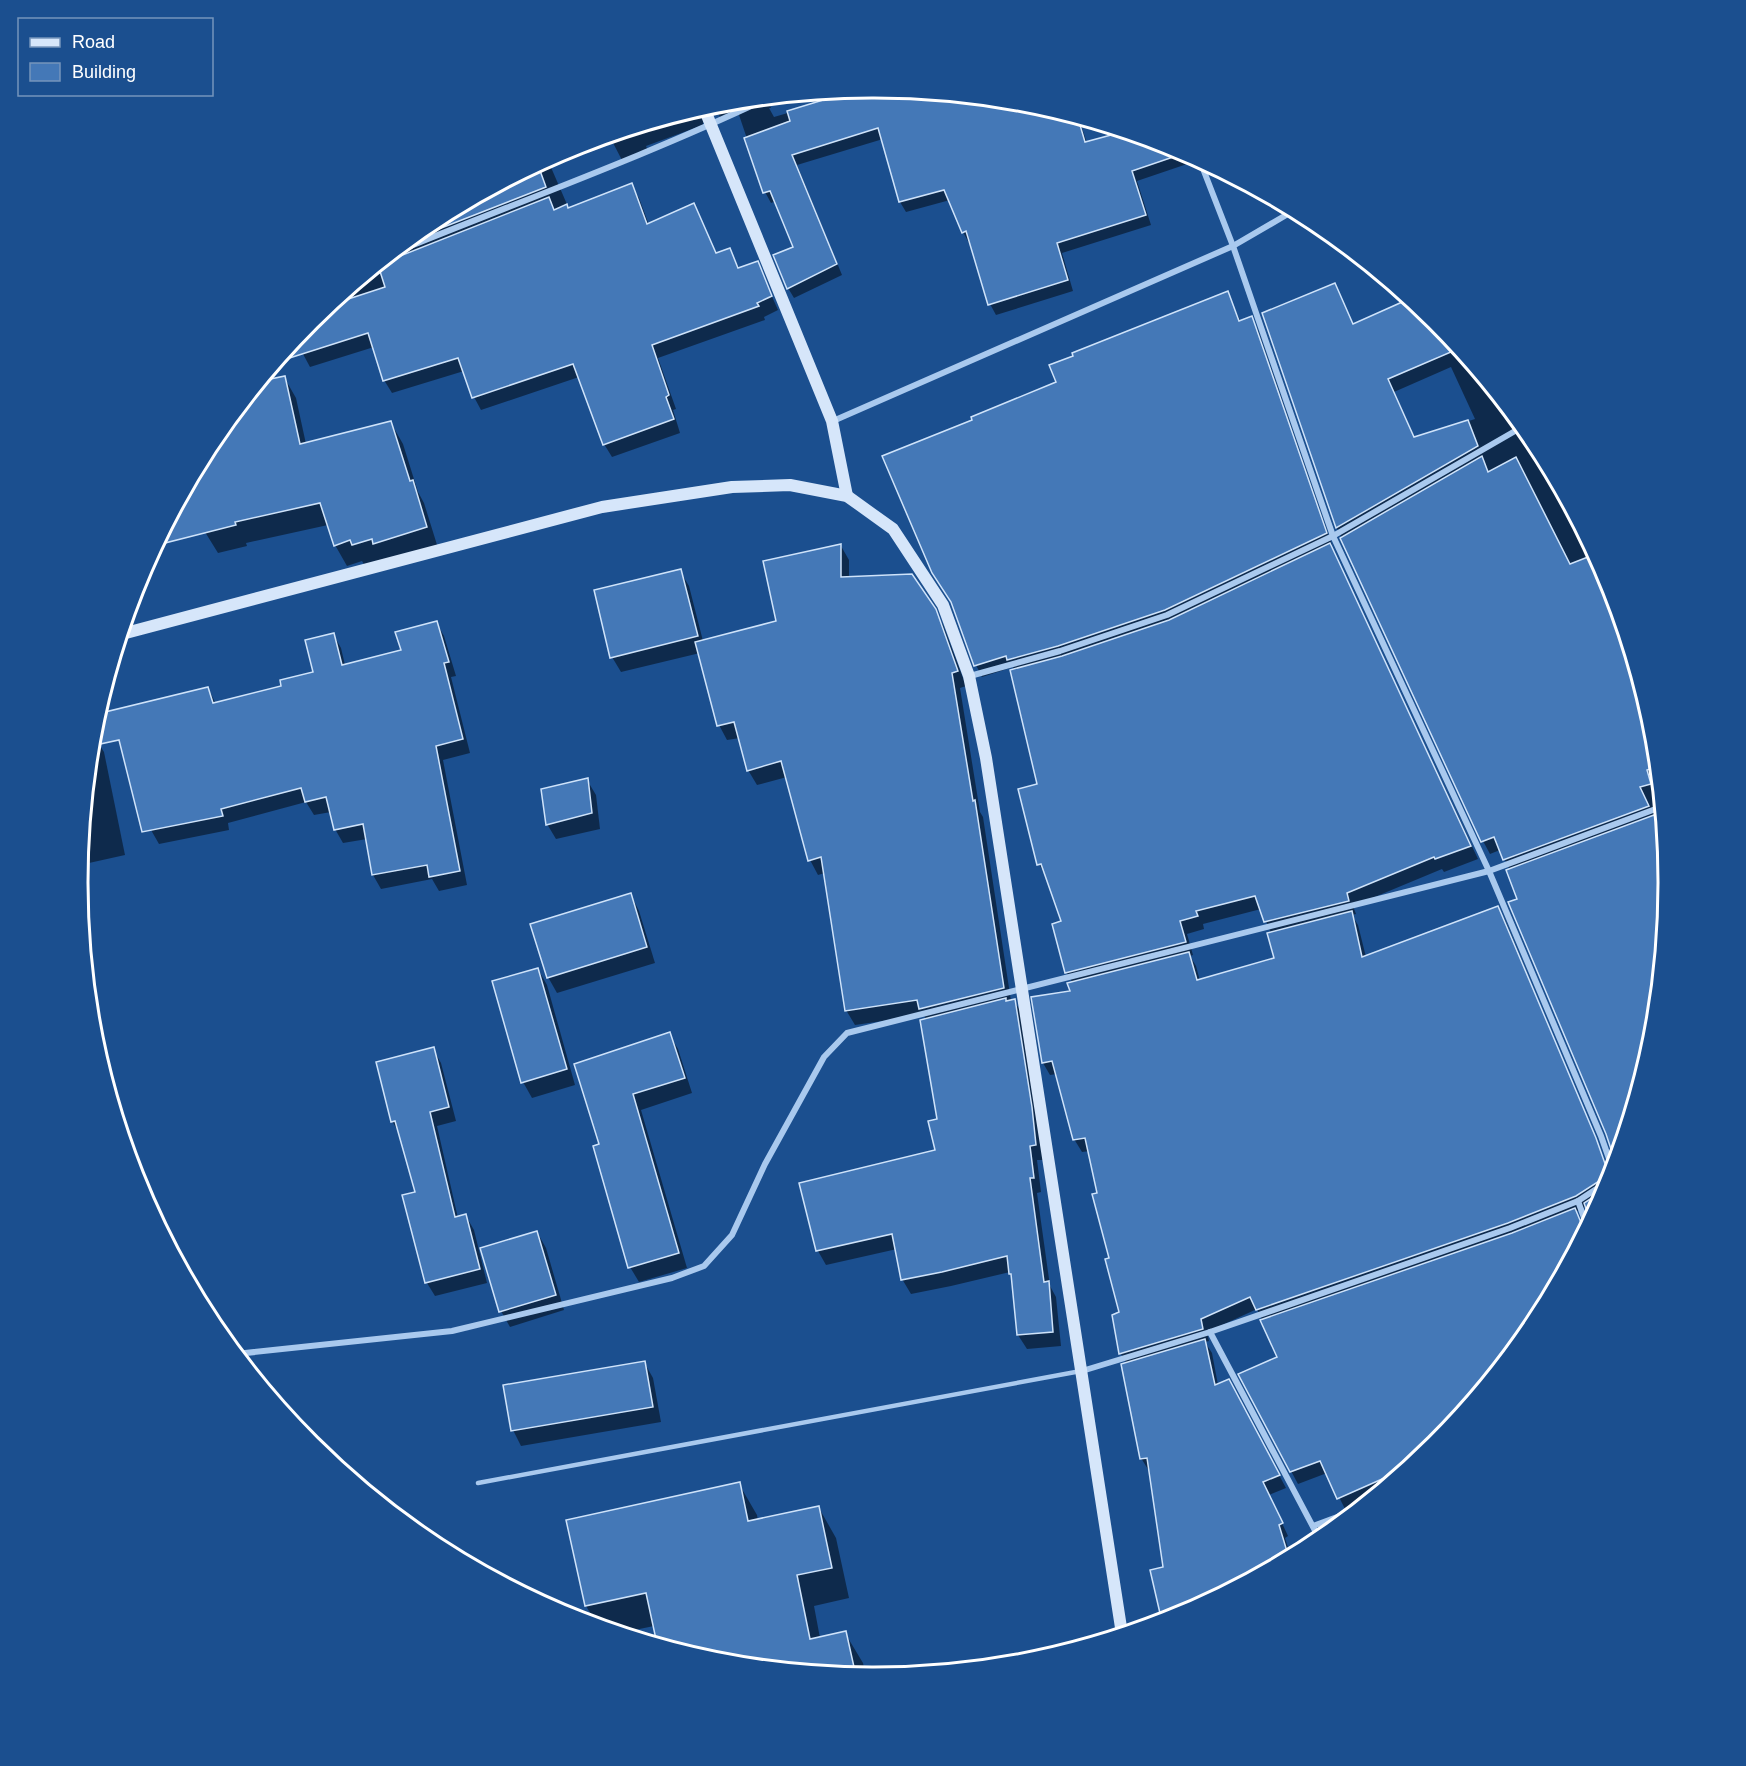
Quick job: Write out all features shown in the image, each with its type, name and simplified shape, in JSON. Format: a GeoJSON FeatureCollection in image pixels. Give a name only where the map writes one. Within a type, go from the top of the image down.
{"type":"FeatureCollection","features":[{"type":"Feature","properties":{"kind":"street"},"geometry":{"type":"LineString","coordinates":[[422,242],[597,173],[743,110]]}},
{"type":"Feature","properties":{"kind":"street"},"geometry":{"type":"LineString","coordinates":[[707,117],[832,422],[847,496]]}},
{"type":"Feature","properties":{"kind":"street"},"geometry":{"type":"LineString","coordinates":[[1205,172],[1233,246],[1333,536],[1489,872],[1608,1157]]}},
{"type":"Feature","properties":{"kind":"street"},"geometry":{"type":"LineString","coordinates":[[832,422],[1233,246],[1284,216]]}},
{"type":"Feature","properties":{"kind":"street"},"geometry":{"type":"LineString","coordinates":[[969,676],[1060,651],[1167,615],[1333,536],[1514,432]]}},
{"type":"Feature","properties":{"kind":"street"},"geometry":{"type":"LineString","coordinates":[[130,632],[602,507],[732,487],[790,485],[847,496],[893,529],[943,605],[969,676],[986,758],[1121,1627]]}},
{"type":"Feature","properties":{"kind":"street"},"geometry":{"type":"LineString","coordinates":[[245,1353],[452,1332],[661,1281],[704,1266],[732,1235],[765,1164],[824,1057],[847,1033],[1489,872],[1654,809]]}},
{"type":"Feature","properties":{"kind":"street"},"geometry":{"type":"LineString","coordinates":[[1082,1371],[1210,1332],[1499,1231],[1578,1200],[1595,1189]]}},
{"type":"Feature","properties":{"kind":"street"},"geometry":{"type":"LineString","coordinates":[[1578,1200],[1583,1216]]}},
{"type":"Feature","properties":{"kind":"street"},"geometry":{"type":"LineString","coordinates":[[1210,1332],[1315,1531]]}},
{"type":"Feature","properties":{"kind":"street"},"geometry":{"type":"LineString","coordinates":[[1313,1526],[1331,1519]]}},
{"type":"Feature","properties":{"kind":"lane"},"geometry":{"type":"LineString","coordinates":[[478,1483],[1082,1371]]}},
{"type":"Feature","properties":{"kind":"building"},"geometry":{"type":"Polygon","coordinates":[[[873,98],[975,105],[1080,126],[1085,142],[1110,135],[1172,158],[1132,171],[1146,215],[1057,243],[1068,280],[988,305],[966,231],[962,233],[944,190],[899,202],[878,128],[792,155],[837,264],[787,289],[773,255],[793,247],[770,191],[763,193],[744,138],[790,121],[787,111],[823,100],[873,98]]]}},
{"type":"Feature","properties":{"kind":"building"},"geometry":{"type":"Polygon","coordinates":[[[541,172],[546,187],[443,227],[541,172]]]}},
{"type":"Feature","properties":{"kind":"building"},"geometry":{"type":"Polygon","coordinates":[[[632,183],[647,224],[694,203],[716,253],[730,248],[738,268],[758,261],[772,296],[757,303],[759,306],[652,345],[669,395],[666,397],[674,419],[603,445],[573,364],[472,398],[458,358],[383,381],[368,333],[291,358],[350,298],[385,287],[381,273],[404,254],[549,197],[554,210],[567,204],[568,208],[632,183]]]}},
{"type":"Feature","properties":{"kind":"building"},"geometry":{"type":"Polygon","coordinates":[[[1335,283],[1353,324],[1401,303],[1450,352],[1388,379],[1414,437],[1468,420],[1478,446],[1336,528],[1262,313],[1335,283]]]}},
{"type":"Feature","properties":{"kind":"building"},"geometry":{"type":"Polygon","coordinates":[[[1228,291],[1239,321],[1252,316],[1327,533],[1165,610],[1058,646],[1007,660],[1006,656],[974,666],[951,602],[932,573],[882,456],[972,420],[971,417],[1056,382],[1049,365],[1073,356],[1072,353],[1228,291]]]}},
{"type":"Feature","properties":{"kind":"building"},"geometry":{"type":"Polygon","coordinates":[[[285,376],[300,444],[391,421],[410,481],[413,480],[427,527],[373,544],[372,539],[352,545],[350,540],[334,546],[320,503],[235,522],[236,525],[166,543],[221,447],[273,379],[285,376]]]}},
{"type":"Feature","properties":{"kind":"building"},"geometry":{"type":"Polygon","coordinates":[[[1482,456],[1488,472],[1516,457],[1570,564],[1587,558],[1598,583],[1631,680],[1651,784],[1640,787],[1649,806],[1503,860],[1494,837],[1481,842],[1340,538],[1482,456]]]}},
{"type":"Feature","properties":{"kind":"building"},"geometry":{"type":"Polygon","coordinates":[[[1330,543],[1471,846],[1435,859],[1434,857],[1347,893],[1349,901],[1264,922],[1255,896],[1196,911],[1198,916],[1180,921],[1186,942],[1065,973],[1052,924],[1061,921],[1041,864],[1037,865],[1018,789],[1037,784],[1010,670],[1062,656],[1169,620],[1330,543]]]}},
{"type":"Feature","properties":{"kind":"building"},"geometry":{"type":"Polygon","coordinates":[[[841,544],[841,577],[912,574],[936,609],[958,671],[952,673],[973,801],[975,800],[1004,988],[919,1009],[917,1000],[845,1011],[821,857],[808,861],[781,761],[747,771],[734,722],[717,726],[695,642],[776,621],[763,561],[841,544]]]}},
{"type":"Feature","properties":{"kind":"building"},"geometry":{"type":"Polygon","coordinates":[[[681,569],[698,636],[610,658],[594,590],[681,569]]]}},
{"type":"Feature","properties":{"kind":"building"},"geometry":{"type":"Polygon","coordinates":[[[437,621],[449,662],[444,663],[463,739],[436,746],[460,871],[429,877],[427,865],[372,875],[363,824],[334,830],[326,797],[305,802],[301,788],[221,809],[223,816],[142,832],[119,740],[102,744],[108,711],[208,687],[213,703],[281,686],[280,680],[313,672],[305,640],[334,633],[342,665],[401,650],[395,632],[437,621]]]}},
{"type":"Feature","properties":{"kind":"building"},"geometry":{"type":"Polygon","coordinates":[[[588,778],[592,813],[546,825],[541,789],[588,778]]]}},
{"type":"Feature","properties":{"kind":"building"},"geometry":{"type":"Polygon","coordinates":[[[1654,816],[1658,883],[1651,985],[1631,1086],[1611,1149],[1508,902],[1517,899],[1506,870],[1654,816]]]}},
{"type":"Feature","properties":{"kind":"building"},"geometry":{"type":"Polygon","coordinates":[[[631,893],[647,947],[547,978],[530,924],[631,893]]]}},
{"type":"Feature","properties":{"kind":"building"},"geometry":{"type":"Polygon","coordinates":[[[1498,906],[1596,1138],[1605,1164],[1599,1181],[1576,1196],[1508,1223],[1256,1310],[1250,1297],[1201,1319],[1203,1329],[1119,1354],[1112,1315],[1119,1312],[1105,1259],[1109,1258],[1092,1194],[1097,1193],[1085,1138],[1073,1140],[1052,1061],[1042,1063],[1031,997],[1070,991],[1067,983],[1189,952],[1197,980],[1274,958],[1267,933],[1352,911],[1362,957],[1498,906]]]}},
{"type":"Feature","properties":{"kind":"building"},"geometry":{"type":"Polygon","coordinates":[[[538,968],[567,1069],[521,1083],[492,981],[538,968]]]}},
{"type":"Feature","properties":{"kind":"building"},"geometry":{"type":"Polygon","coordinates":[[[1006,998],[1006,1001],[1015,999],[1032,1107],[1036,1145],[1030,1146],[1034,1178],[1030,1178],[1044,1282],[1049,1281],[1053,1332],[1017,1335],[1007,1256],[901,1280],[892,1234],[816,1251],[799,1183],[935,1150],[928,1121],[937,1119],[920,1020],[1006,998]]]}},
{"type":"Feature","properties":{"kind":"building"},"geometry":{"type":"Polygon","coordinates":[[[670,1032],[685,1078],[633,1094],[679,1253],[628,1268],[593,1146],[599,1144],[574,1064],[670,1032]]]}},
{"type":"Feature","properties":{"kind":"building"},"geometry":{"type":"Polygon","coordinates":[[[434,1047],[449,1107],[430,1112],[455,1217],[466,1214],[480,1269],[425,1283],[402,1195],[415,1192],[395,1121],[391,1122],[376,1062],[434,1047]]]}},
{"type":"Feature","properties":{"kind":"building"},"geometry":{"type":"Polygon","coordinates":[[[1591,1198],[1586,1209],[1584,1203],[1591,1198]]]}},
{"type":"Feature","properties":{"kind":"building"},"geometry":{"type":"Polygon","coordinates":[[[1575,1208],[1581,1222],[1525,1319],[1495,1361],[1428,1438],[1383,1478],[1337,1499],[1320,1461],[1290,1472],[1238,1374],[1277,1357],[1260,1320],[1512,1233],[1575,1208]]]}},
{"type":"Feature","properties":{"kind":"building"},"geometry":{"type":"Polygon","coordinates":[[[537,1231],[556,1295],[499,1312],[480,1248],[537,1231]]]}},
{"type":"Feature","properties":{"kind":"building"},"geometry":{"type":"Polygon","coordinates":[[[1205,1339],[1215,1385],[1229,1379],[1280,1475],[1263,1482],[1283,1523],[1279,1525],[1286,1549],[1220,1587],[1160,1613],[1150,1570],[1163,1567],[1147,1458],[1140,1459],[1121,1364],[1205,1339]]]}},
{"type":"Feature","properties":{"kind":"building"},"geometry":{"type":"Polygon","coordinates":[[[645,1361],[653,1407],[511,1431],[503,1385],[645,1361]]]}},
{"type":"Feature","properties":{"kind":"building"},"geometry":{"type":"Polygon","coordinates":[[[740,1482],[748,1521],[819,1506],[832,1568],[797,1575],[810,1639],[846,1631],[854,1667],[771,1661],[655,1637],[646,1593],[585,1606],[566,1520],[740,1482]]]}}]}
